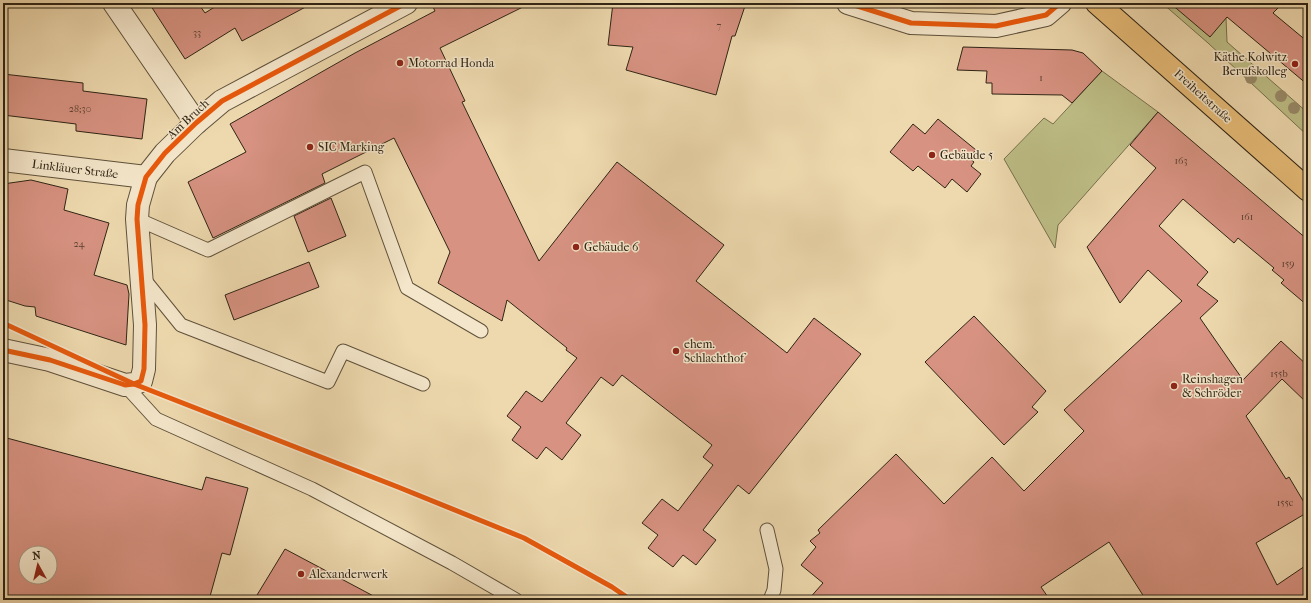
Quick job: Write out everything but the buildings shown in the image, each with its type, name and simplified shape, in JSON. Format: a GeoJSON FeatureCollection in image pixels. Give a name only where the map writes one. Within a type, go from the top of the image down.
{"type":"FeatureCollection","features":[{"type":"Feature","properties":{"kind":"main road","name":"Freiheitstraße"},"geometry":{"type":"LineString","coordinates":[[1097,3],[1308,190]]}},
{"type":"Feature","properties":{"kind":"street"},"geometry":{"type":"LineString","coordinates":[[114,3],[196,123]]}},
{"type":"Feature","properties":{"kind":"street","name":"Am Bruch"},"geometry":{"type":"LineString","coordinates":[[125,385],[134,384],[141,381],[144,369],[145,325],[137,219],[138,205],[146,177],[196,123],[222,101],[406,3]]}},
{"type":"Feature","properties":{"kind":"street"},"geometry":{"type":"LineString","coordinates":[[848,3],[911,23],[996,26],[1046,15],[1060,3]]}},
{"type":"Feature","properties":{"kind":"street","name":"Linkläuer Straße"},"geometry":{"type":"LineString","coordinates":[[3,160],[146,177]]}},
{"type":"Feature","properties":{"kind":"street"},"geometry":{"type":"LineString","coordinates":[[3,350],[50,360],[125,385]]}},
{"type":"Feature","properties":{"kind":"lane"},"geometry":{"type":"LineString","coordinates":[[137,219],[208,250],[365,172],[407,288],[481,331]]}},
{"type":"Feature","properties":{"kind":"lane"},"geometry":{"type":"LineString","coordinates":[[141,275],[181,325],[328,382],[343,351],[423,384]]}},
{"type":"Feature","properties":{"kind":"lane"},"geometry":{"type":"LineString","coordinates":[[125,385],[156,419],[312,488],[452,563],[516,600]]}},
{"type":"Feature","properties":{"kind":"lane"},"geometry":{"type":"LineString","coordinates":[[767,530],[776,570],[774,590],[770,600]]}},
{"type":"Feature","properties":{"kind":"green space"},"geometry":{"type":"Polygon","coordinates":[[[1162,3],[1170,3],[1226,18],[1227,42],[1308,113],[1308,136],[1208,43],[1162,3]]]}},
{"type":"Feature","properties":{"kind":"green space"},"geometry":{"type":"Polygon","coordinates":[[[1102,71],[1158,112],[1058,225],[1055,248],[1004,159],[1044,118],[1053,124],[1102,71]]]}},
{"type":"Feature","properties":{"kind":"cycle path"},"geometry":{"type":"LineString","coordinates":[[3,350],[50,360],[125,385],[134,384],[141,381],[144,369],[145,325],[137,219],[138,205],[146,177],[165,153],[196,123],[222,101],[406,3]]}},
{"type":"Feature","properties":{"kind":"cycle path"},"geometry":{"type":"LineString","coordinates":[[848,3],[911,23],[996,26],[1046,15],[1060,3]]}},
{"type":"Feature","properties":{"kind":"cycle path"},"geometry":{"type":"LineString","coordinates":[[3,323],[134,384],[524,538],[612,587],[631,600]]}},
{"type":"Feature","properties":{"kind":"place","name":"Motorrad Honda"},"geometry":{"type":"Point","coordinates":[400,63]}},
{"type":"Feature","properties":{"kind":"place","name":"Käthe Kolwitz Berufskolleg"},"geometry":{"type":"Point","coordinates":[1295,64]}},
{"type":"Feature","properties":{"kind":"place","name":"SIC Marking"},"geometry":{"type":"Point","coordinates":[310,147]}},
{"type":"Feature","properties":{"kind":"place","name":"Gebäude 5"},"geometry":{"type":"Point","coordinates":[932,155]}},
{"type":"Feature","properties":{"kind":"place","name":"Gebäude 6"},"geometry":{"type":"Point","coordinates":[576,247]}},
{"type":"Feature","properties":{"kind":"place","name":"ehem. Schlachthof"},"geometry":{"type":"Point","coordinates":[676,351]}},
{"type":"Feature","properties":{"kind":"place","name":"Reinshagen & Schröder"},"geometry":{"type":"Point","coordinates":[1174,386]}},
{"type":"Feature","properties":{"kind":"place","name":"Alexanderwerk"},"geometry":{"type":"Point","coordinates":[301,574]}}]}
